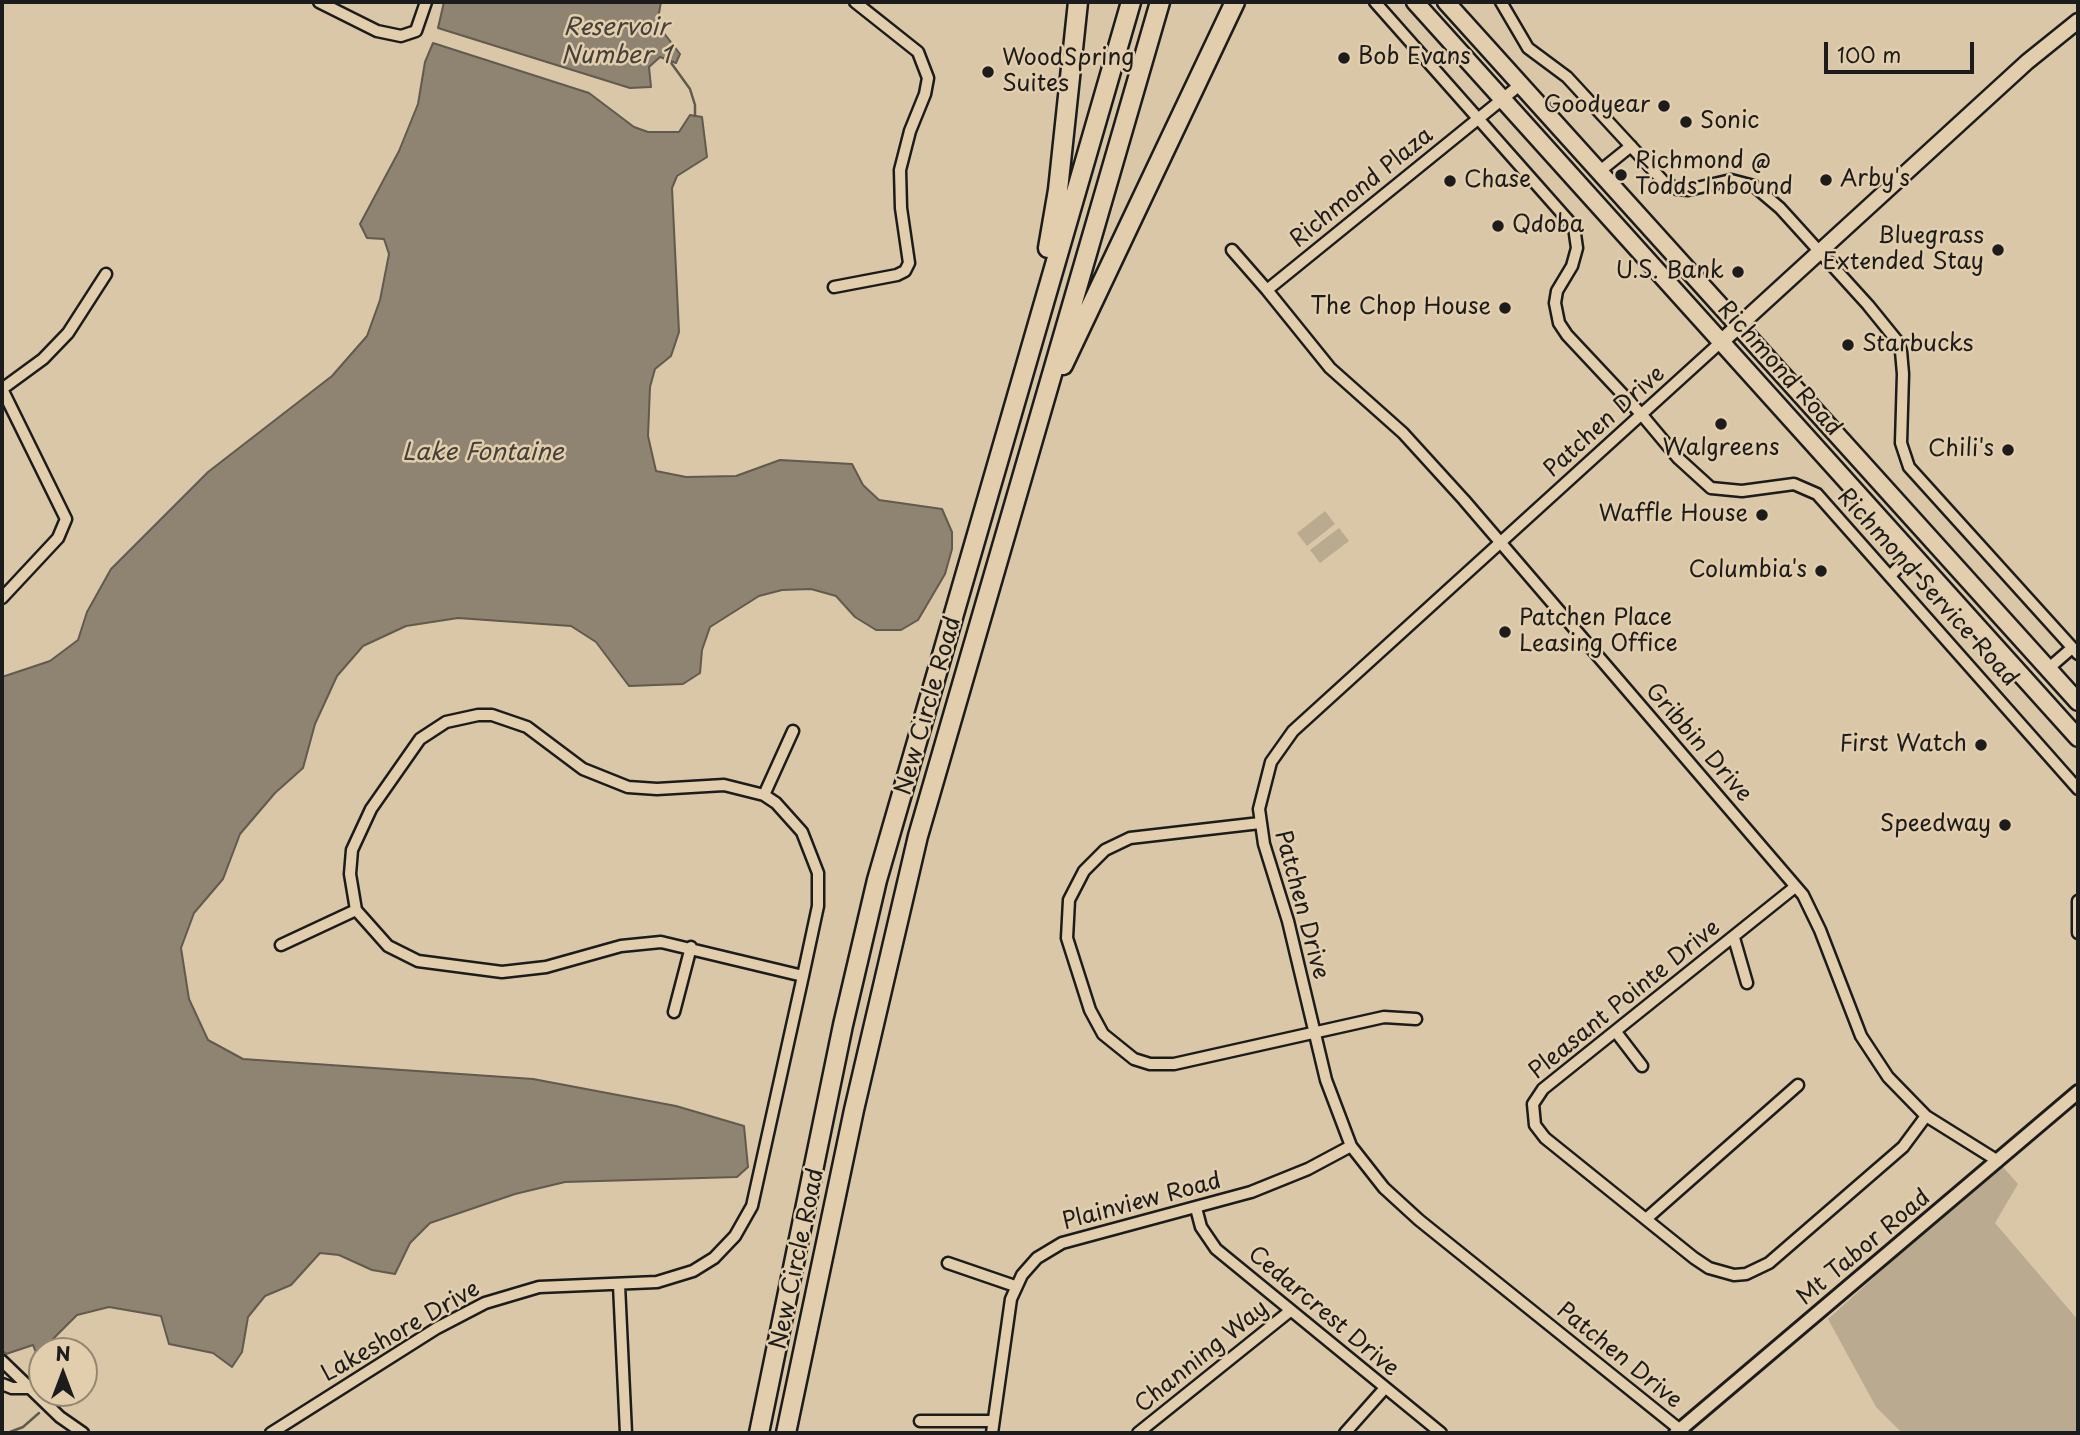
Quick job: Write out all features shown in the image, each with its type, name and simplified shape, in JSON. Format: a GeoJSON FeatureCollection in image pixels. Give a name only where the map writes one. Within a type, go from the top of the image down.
{"type":"FeatureCollection","features":[{"type":"Feature","properties":{"kind":"highway"},"geometry":{"type":"LineString","coordinates":[[1002,443],[1052,229],[1078,2]]}},
{"type":"Feature","properties":{"kind":"highway","name":"New Circle Road"},"geometry":{"type":"LineString","coordinates":[[759,1433],[877,880],[1131,2]]}},
{"type":"Feature","properties":{"kind":"highway","name":"New Circle Road"},"geometry":{"type":"LineString","coordinates":[[786,1433],[891,944],[953,708],[1160,2]]}},
{"type":"Feature","properties":{"kind":"highway"},"geometry":{"type":"LineString","coordinates":[[1023,467],[1065,359],[1235,2]]}},
{"type":"Feature","properties":{"kind":"highway","name":"Richmond Road"},"geometry":{"type":"LineString","coordinates":[[1415,2],[2078,738]]}},
{"type":"Feature","properties":{"kind":"highway","name":"Richmond Road"},"geometry":{"type":"LineString","coordinates":[[1446,2],[2078,702]]}},
{"type":"Feature","properties":{"kind":"main road"},"geometry":{"type":"LineString","coordinates":[[1722,341],[2026,62],[2078,21]]}},
{"type":"Feature","properties":{"kind":"street"},"geometry":{"type":"LineString","coordinates":[[319,2],[370,29],[401,36],[416,31],[426,2]]}},
{"type":"Feature","properties":{"kind":"street"},"geometry":{"type":"LineString","coordinates":[[834,287],[897,275],[905,271],[909,263],[901,208],[900,170],[928,78],[924,63],[912,44],[855,2]]}},
{"type":"Feature","properties":{"kind":"street","name":"Richmond Service Road"},"geometry":{"type":"LineString","coordinates":[[1375,2],[1574,227],[1577,248],[1572,266],[1557,290],[1555,303],[1559,323],[1678,458],[1711,488],[1742,491],[1794,484],[1810,489],[2078,789]]}},
{"type":"Feature","properties":{"kind":"street"},"geometry":{"type":"LineString","coordinates":[[1501,2],[1528,48],[1567,77],[1664,181],[1677,188],[1697,190],[1731,180],[1754,186],[1774,201],[1898,342],[1903,374],[1901,443],[1909,467],[2075,651],[2049,668]]}},
{"type":"Feature","properties":{"kind":"street","name":"Richmond Plaza"},"geometry":{"type":"LineString","coordinates":[[1267,289],[1521,84]]}},
{"type":"Feature","properties":{"kind":"street"},"geometry":{"type":"LineString","coordinates":[[1600,171],[1631,146]]}},
{"type":"Feature","properties":{"kind":"street"},"geometry":{"type":"LineString","coordinates":[[1232,250],[1267,289]]}},
{"type":"Feature","properties":{"kind":"street"},"geometry":{"type":"LineString","coordinates":[[2,598],[58,538],[66,519],[2,389],[29,370],[68,333],[106,274]]}},
{"type":"Feature","properties":{"kind":"street","name":"Gribbin Drive"},"geometry":{"type":"LineString","coordinates":[[1267,289],[1330,368],[1410,440],[1501,543],[1795,887],[1816,922],[1855,1024],[1872,1056],[1903,1095],[1926,1116],[1997,1161]]}},
{"type":"Feature","properties":{"kind":"street","name":"Patchen Drive"},"geometry":{"type":"LineString","coordinates":[[1680,1432],[1419,1220],[1384,1188],[1352,1146],[1331,1097],[1260,823],[1260,799],[1266,774],[1284,740],[1722,341]]}},
{"type":"Feature","properties":{"kind":"street"},"geometry":{"type":"LineString","coordinates":[[1890,576],[1913,552]]}},
{"type":"Feature","properties":{"kind":"street","name":"Lakeshore Drive"},"geometry":{"type":"LineString","coordinates":[[271,1433],[437,1328],[485,1303],[539,1287],[657,1282],[693,1271],[719,1254],[743,1225],[756,1192],[803,976],[818,906],[818,873],[802,832],[776,803],[764,795],[724,785],[657,789],[628,787],[583,769],[514,720],[492,715],[461,717],[433,728],[420,739],[359,829],[352,850],[350,874],[356,910],[377,937],[403,955],[435,965],[476,970],[526,970],[648,942],[691,947],[803,976]]}},
{"type":"Feature","properties":{"kind":"street"},"geometry":{"type":"LineString","coordinates":[[764,795],[793,732]]}},
{"type":"Feature","properties":{"kind":"street"},"geometry":{"type":"LineString","coordinates":[[1260,823],[1145,835],[1117,843],[1105,850],[1084,870],[1075,884],[1067,916],[1068,944],[1097,1025],[1111,1044],[1134,1059],[1150,1064],[1174,1064],[1384,1017],[1416,1020]]}},
{"type":"Feature","properties":{"kind":"street","name":"Pleasant Pointe Drive"},"geometry":{"type":"LineString","coordinates":[[1795,887],[1543,1089],[1536,1096],[1532,1114],[1535,1125],[1545,1138],[1709,1268],[1734,1275],[1758,1270],[1903,1147],[1926,1116]]}},
{"type":"Feature","properties":{"kind":"street"},"geometry":{"type":"LineString","coordinates":[[2078,901],[2078,933]]}},
{"type":"Feature","properties":{"kind":"street"},"geometry":{"type":"LineString","coordinates":[[281,945],[356,910]]}},
{"type":"Feature","properties":{"kind":"street"},"geometry":{"type":"LineString","coordinates":[[1734,938],[1747,983]]}},
{"type":"Feature","properties":{"kind":"street"},"geometry":{"type":"LineString","coordinates":[[674,1012],[691,947]]}},
{"type":"Feature","properties":{"kind":"street"},"geometry":{"type":"LineString","coordinates":[[1616,1032],[1642,1066]]}},
{"type":"Feature","properties":{"kind":"street"},"geometry":{"type":"LineString","coordinates":[[1646,1219],[1798,1085]]}},
{"type":"Feature","properties":{"kind":"street","name":"Mt Tabor Road"},"geometry":{"type":"LineString","coordinates":[[1680,1432],[2078,1093]]}},
{"type":"Feature","properties":{"kind":"street","name":"Plainview Road"},"geometry":{"type":"LineString","coordinates":[[992,1433],[1009,1310],[1016,1286],[1037,1258],[1062,1243],[1196,1208],[1287,1179],[1352,1146]]}},
{"type":"Feature","properties":{"kind":"street","name":"Cedarcrest Drive"},"geometry":{"type":"LineString","coordinates":[[1196,1208],[1201,1227],[1216,1249],[1441,1433]]}},
{"type":"Feature","properties":{"kind":"street"},"geometry":{"type":"LineString","coordinates":[[948,1263],[1016,1286]]}},
{"type":"Feature","properties":{"kind":"street"},"geometry":{"type":"LineString","coordinates":[[619,1285],[626,1433]]}},
{"type":"Feature","properties":{"kind":"street","name":"Channing Way"},"geometry":{"type":"LineString","coordinates":[[1138,1433],[1290,1311]]}},
{"type":"Feature","properties":{"kind":"street"},"geometry":{"type":"LineString","coordinates":[[2,1361],[28,1387]]}},
{"type":"Feature","properties":{"kind":"street"},"geometry":{"type":"LineString","coordinates":[[2,1384],[12,1388],[28,1388]]}},
{"type":"Feature","properties":{"kind":"street"},"geometry":{"type":"LineString","coordinates":[[1345,1433],[1385,1388]]}},
{"type":"Feature","properties":{"kind":"street"},"geometry":{"type":"LineString","coordinates":[[52,1407],[83,1433]]}},
{"type":"Feature","properties":{"kind":"street"},"geometry":{"type":"LineString","coordinates":[[920,1421],[993,1421]]}},
{"type":"Feature","properties":{"kind":"shaded area"},"geometry":{"type":"Polygon","coordinates":[[[1325,511],[1335,524],[1307,546],[1297,533],[1325,511]]]}},
{"type":"Feature","properties":{"kind":"shaded area"},"geometry":{"type":"Polygon","coordinates":[[[1339,528],[1349,541],[1320,563],[1310,550],[1339,528]]]}},
{"type":"Feature","properties":{"kind":"shaded area"},"geometry":{"type":"Polygon","coordinates":[[[2003,1167],[2018,1184],[1995,1223],[2078,1320],[2078,1433],[1902,1433],[1876,1407],[1828,1319],[1995,1168],[2003,1167]]]}},
{"type":"Feature","properties":{"kind":"water","name":"Reservoir Number 1"},"geometry":{"type":"Polygon","coordinates":[[[444,2],[661,2],[657,24],[680,54],[676,63],[660,57],[649,67],[651,87],[630,88],[438,28],[444,2]]]}},
{"type":"Feature","properties":{"kind":"water","name":"Lake Fontaine"},"geometry":{"type":"Polygon","coordinates":[[[433,43],[589,93],[634,127],[648,132],[679,132],[690,115],[702,117],[707,157],[677,176],[672,188],[679,332],[671,356],[655,369],[650,387],[648,436],[656,471],[686,477],[736,476],[780,460],[852,464],[863,485],[879,500],[942,509],[952,532],[952,549],[945,574],[918,620],[901,630],[876,630],[855,617],[836,596],[811,589],[782,590],[759,596],[710,627],[702,650],[700,673],[683,684],[629,686],[596,642],[571,626],[458,618],[406,626],[363,646],[337,676],[315,724],[303,768],[275,793],[240,834],[223,879],[194,913],[181,948],[189,999],[208,1040],[243,1059],[533,1079],[676,1106],[744,1126],[748,1167],[737,1177],[565,1182],[515,1194],[430,1223],[410,1243],[395,1274],[372,1270],[339,1255],[320,1253],[291,1285],[265,1296],[248,1317],[242,1352],[232,1367],[213,1353],[169,1344],[161,1316],[109,1307],[77,1315],[55,1337],[28,1337],[28,1347],[6,1354],[2,1350],[2,677],[50,661],[78,640],[87,612],[111,569],[208,472],[332,376],[367,336],[380,300],[389,254],[384,239],[367,238],[360,224],[399,151],[418,104],[425,62],[433,43]]]}},
{"type":"Feature","properties":{"kind":"waterway"},"geometry":{"type":"LineString","coordinates":[[669,60],[690,89],[695,116]]}},
{"type":"Feature","properties":{"kind":"waterway"},"geometry":{"type":"LineString","coordinates":[[10,1432],[23,1427],[39,1413]]}},
{"type":"Feature","properties":{"kind":"place","name":"Bob Evans"},"geometry":{"type":"Point","coordinates":[1344,58]}},
{"type":"Feature","properties":{"kind":"place","name":"WoodSpring Suites"},"geometry":{"type":"Point","coordinates":[988,72]}},
{"type":"Feature","properties":{"kind":"place","name":"Goodyear"},"geometry":{"type":"Point","coordinates":[1664,106]}},
{"type":"Feature","properties":{"kind":"place","name":"Sonic"},"geometry":{"type":"Point","coordinates":[1686,122]}},
{"type":"Feature","properties":{"kind":"place","name":"Richmond @ Todds Inbound"},"geometry":{"type":"Point","coordinates":[1621,175]}},
{"type":"Feature","properties":{"kind":"place","name":"Arby's"},"geometry":{"type":"Point","coordinates":[1826,180]}},
{"type":"Feature","properties":{"kind":"place","name":"Chase"},"geometry":{"type":"Point","coordinates":[1450,181]}},
{"type":"Feature","properties":{"kind":"place","name":"Qdoba"},"geometry":{"type":"Point","coordinates":[1498,226]}},
{"type":"Feature","properties":{"kind":"place","name":"Bluegrass Extended Stay"},"geometry":{"type":"Point","coordinates":[1998,250]}},
{"type":"Feature","properties":{"kind":"place","name":"U.S. Bank"},"geometry":{"type":"Point","coordinates":[1738,272]}},
{"type":"Feature","properties":{"kind":"place","name":"The Chop House"},"geometry":{"type":"Point","coordinates":[1505,308]}},
{"type":"Feature","properties":{"kind":"place","name":"Starbucks"},"geometry":{"type":"Point","coordinates":[1848,345]}},
{"type":"Feature","properties":{"kind":"place","name":"Walgreens"},"geometry":{"type":"Point","coordinates":[1721,424]}},
{"type":"Feature","properties":{"kind":"place","name":"Chili's"},"geometry":{"type":"Point","coordinates":[2008,450]}},
{"type":"Feature","properties":{"kind":"place","name":"Waffle House"},"geometry":{"type":"Point","coordinates":[1762,515]}},
{"type":"Feature","properties":{"kind":"place","name":"Columbia's"},"geometry":{"type":"Point","coordinates":[1821,571]}},
{"type":"Feature","properties":{"kind":"place","name":"Patchen Place Leasing Office"},"geometry":{"type":"Point","coordinates":[1505,632]}},
{"type":"Feature","properties":{"kind":"place","name":"First Watch"},"geometry":{"type":"Point","coordinates":[1981,745]}},
{"type":"Feature","properties":{"kind":"place","name":"Speedway"},"geometry":{"type":"Point","coordinates":[2005,825]}}]}
